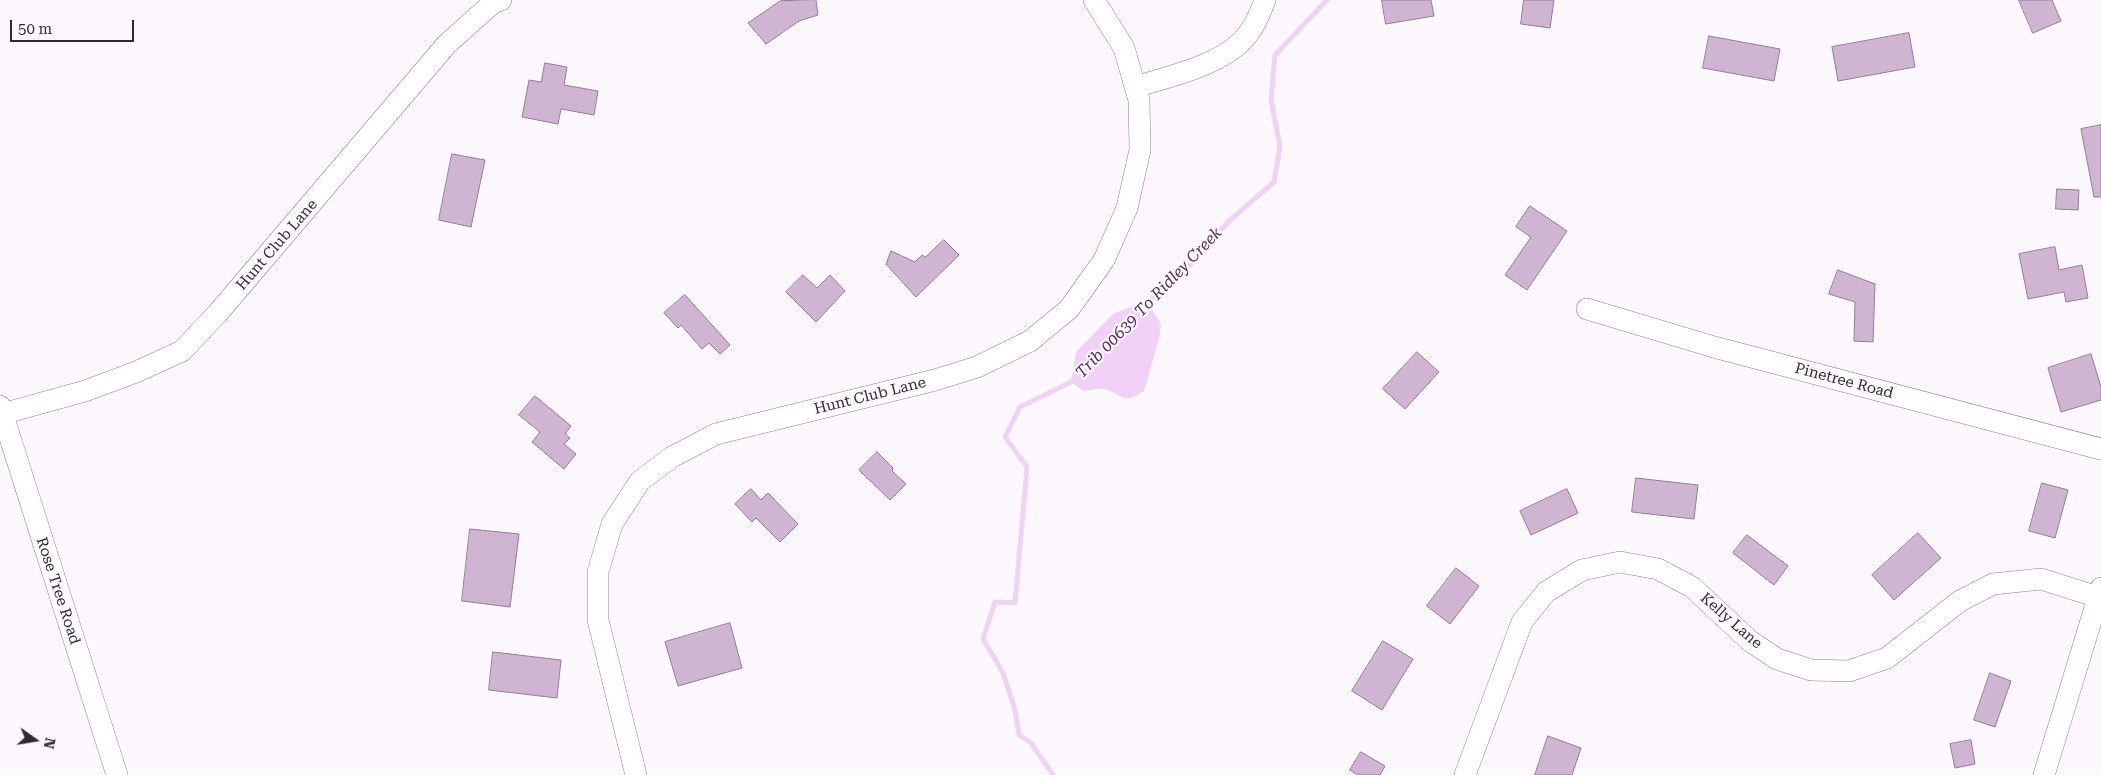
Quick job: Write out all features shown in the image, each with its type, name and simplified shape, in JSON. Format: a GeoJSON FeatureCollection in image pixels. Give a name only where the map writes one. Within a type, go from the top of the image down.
{"type":"FeatureCollection","features":[{"type":"Feature","properties":{"kind":"street","name":"Hunt Club Lane"},"geometry":{"type":"LineString","coordinates":[[1,410],[85,390],[136,372],[182,351],[217,314],[447,44],[493,3],[501,0]]}},
{"type":"Feature","properties":{"kind":"street","name":"Hunt Club Lane"},"geometry":{"type":"LineString","coordinates":[[636,775],[598,620],[598,572],[612,524],[640,481],[672,457],[716,434],[977,368],[1030,341],[1069,308],[1104,260],[1127,208],[1140,150],[1139,100],[1124,48],[1094,0]]}},
{"type":"Feature","properties":{"kind":"street"},"geometry":{"type":"LineString","coordinates":[[1135,87],[1189,70],[1230,53],[1249,34],[1265,0]]}},
{"type":"Feature","properties":{"kind":"street","name":"Pinetree Road"},"geometry":{"type":"LineString","coordinates":[[1587,309],[1714,347],[2101,449]]}},
{"type":"Feature","properties":{"kind":"street","name":"Rose Tree Road"},"geometry":{"type":"LineString","coordinates":[[1,410],[117,775]]}},
{"type":"Feature","properties":{"kind":"street","name":"Kelly Lane"},"geometry":{"type":"LineString","coordinates":[[1465,775],[1522,622],[1546,592],[1582,570],[1620,562],[1658,569],[1692,587],[1750,641],[1777,659],[1812,670],[1849,671],[1887,658],[1960,601],[1993,584],[2041,579],[2099,592]]}},
{"type":"Feature","properties":{"kind":"street"},"geometry":{"type":"LineString","coordinates":[[2044,775],[2099,592]]}},
{"type":"Feature","properties":{"kind":"shaded area"},"geometry":{"type":"Polygon","coordinates":[[[1146,301],[1161,324],[1159,339],[1144,391],[1125,398],[1105,389],[1083,391],[1071,382],[1076,352],[1113,314],[1146,301]]]}},
{"type":"Feature","properties":{"kind":"building"},"geometry":{"type":"Polygon","coordinates":[[[816,0],[818,15],[799,21],[766,44],[748,23],[780,1],[816,0]]]}},
{"type":"Feature","properties":{"kind":"building"},"geometry":{"type":"Polygon","coordinates":[[[1382,0],[1431,0],[1434,16],[1386,24],[1382,0]]]}},
{"type":"Feature","properties":{"kind":"building"},"geometry":{"type":"Polygon","coordinates":[[[1524,0],[1554,0],[1550,28],[1521,24],[1524,0]]]}},
{"type":"Feature","properties":{"kind":"building"},"geometry":{"type":"Polygon","coordinates":[[[2019,0],[2052,0],[2061,21],[2033,33],[2019,0]]]}},
{"type":"Feature","properties":{"kind":"building"},"geometry":{"type":"Polygon","coordinates":[[[1909,33],[1915,67],[1838,81],[1832,47],[1909,33]]]}},
{"type":"Feature","properties":{"kind":"building"},"geometry":{"type":"Polygon","coordinates":[[[1709,36],[1780,49],[1774,81],[1703,68],[1709,36]]]}},
{"type":"Feature","properties":{"kind":"building"},"geometry":{"type":"Polygon","coordinates":[[[545,63],[567,67],[564,85],[598,91],[594,115],[561,109],[558,124],[522,117],[529,80],[541,82],[545,63]]]}},
{"type":"Feature","properties":{"kind":"building"},"geometry":{"type":"Polygon","coordinates":[[[2101,125],[2101,197],[2094,197],[2081,129],[2101,125]]]}},
{"type":"Feature","properties":{"kind":"building"},"geometry":{"type":"Polygon","coordinates":[[[452,154],[485,160],[471,227],[439,220],[452,154]]]}},
{"type":"Feature","properties":{"kind":"building"},"geometry":{"type":"Polygon","coordinates":[[[2057,189],[2079,190],[2078,210],[2056,209],[2057,189]]]}},
{"type":"Feature","properties":{"kind":"building"},"geometry":{"type":"Polygon","coordinates":[[[1530,206],[1567,231],[1527,290],[1505,275],[1531,237],[1516,227],[1530,206]]]}},
{"type":"Feature","properties":{"kind":"building"},"geometry":{"type":"Polygon","coordinates":[[[944,240],[959,255],[916,297],[886,264],[891,251],[915,262],[922,255],[925,257],[944,240]]]}},
{"type":"Feature","properties":{"kind":"building"},"geometry":{"type":"Polygon","coordinates":[[[2055,247],[2059,270],[2082,265],[2088,298],[2066,302],[2064,292],[2028,299],[2019,254],[2055,247]]]}},
{"type":"Feature","properties":{"kind":"building"},"geometry":{"type":"Polygon","coordinates":[[[1838,270],[1875,284],[1873,342],[1854,341],[1855,302],[1829,294],[1838,270]]]}},
{"type":"Feature","properties":{"kind":"building"},"geometry":{"type":"Polygon","coordinates":[[[803,275],[817,288],[830,275],[845,291],[816,322],[786,292],[803,275]]]}},
{"type":"Feature","properties":{"kind":"building"},"geometry":{"type":"Polygon","coordinates":[[[685,295],[730,345],[720,354],[709,343],[702,349],[681,325],[678,328],[664,313],[685,295]]]}},
{"type":"Feature","properties":{"kind":"building"},"geometry":{"type":"Polygon","coordinates":[[[1417,352],[1439,372],[1405,409],[1383,389],[1417,352]]]}},
{"type":"Feature","properties":{"kind":"building"},"geometry":{"type":"Polygon","coordinates":[[[2091,354],[2101,387],[2101,400],[2061,412],[2048,368],[2091,354]]]}},
{"type":"Feature","properties":{"kind":"building"},"geometry":{"type":"Polygon","coordinates":[[[535,396],[571,426],[565,434],[570,438],[564,444],[576,454],[564,469],[532,442],[540,432],[519,415],[535,396]]]}},
{"type":"Feature","properties":{"kind":"building"},"geometry":{"type":"Polygon","coordinates":[[[877,452],[893,468],[892,471],[906,484],[890,500],[859,470],[877,452]]]}},
{"type":"Feature","properties":{"kind":"building"},"geometry":{"type":"Polygon","coordinates":[[[1636,478],[1698,485],[1694,519],[1632,512],[1636,478]]]}},
{"type":"Feature","properties":{"kind":"building"},"geometry":{"type":"Polygon","coordinates":[[[2042,483],[2068,490],[2055,538],[2029,531],[2042,483]]]}},
{"type":"Feature","properties":{"kind":"building"},"geometry":{"type":"Polygon","coordinates":[[[751,489],[761,500],[768,493],[798,524],[780,542],[756,518],[752,522],[735,504],[751,489]]]}},
{"type":"Feature","properties":{"kind":"building"},"geometry":{"type":"Polygon","coordinates":[[[1567,489],[1578,513],[1531,535],[1520,511],[1567,489]]]}},
{"type":"Feature","properties":{"kind":"building"},"geometry":{"type":"Polygon","coordinates":[[[470,529],[519,534],[510,607],[462,601],[470,529]]]}},
{"type":"Feature","properties":{"kind":"building"},"geometry":{"type":"Polygon","coordinates":[[[1918,533],[1941,558],[1894,600],[1872,575],[1918,533]]]}},
{"type":"Feature","properties":{"kind":"building"},"geometry":{"type":"Polygon","coordinates":[[[1747,535],[1788,566],[1774,585],[1733,553],[1747,535]]]}},
{"type":"Feature","properties":{"kind":"building"},"geometry":{"type":"Polygon","coordinates":[[[1456,568],[1479,586],[1450,624],[1427,606],[1456,568]]]}},
{"type":"Feature","properties":{"kind":"building"},"geometry":{"type":"Polygon","coordinates":[[[730,623],[742,668],[678,686],[665,642],[730,623]]]}},
{"type":"Feature","properties":{"kind":"building"},"geometry":{"type":"Polygon","coordinates":[[[1383,641],[1413,659],[1382,710],[1352,691],[1383,641]]]}},
{"type":"Feature","properties":{"kind":"building"},"geometry":{"type":"Polygon","coordinates":[[[493,652],[561,660],[557,698],[489,690],[493,652]]]}},
{"type":"Feature","properties":{"kind":"building"},"geometry":{"type":"Polygon","coordinates":[[[1990,673],[2011,681],[1995,727],[1974,720],[1990,673]]]}},
{"type":"Feature","properties":{"kind":"building"},"geometry":{"type":"Polygon","coordinates":[[[1548,736],[1581,748],[1572,775],[1535,775],[1548,736]]]}},
{"type":"Feature","properties":{"kind":"building"},"geometry":{"type":"Polygon","coordinates":[[[1971,740],[1975,764],[1955,768],[1950,744],[1971,740]]]}},
{"type":"Feature","properties":{"kind":"building"},"geometry":{"type":"Polygon","coordinates":[[[1361,752],[1385,766],[1380,775],[1358,775],[1350,770],[1361,752]]]}},
{"type":"Feature","properties":{"kind":"waterway","name":"Trib 00639 To Ridley Creek"},"geometry":{"type":"LineString","coordinates":[[1142,306],[1180,276],[1229,221],[1274,182],[1280,146],[1271,100],[1275,55],[1327,0]]}},
{"type":"Feature","properties":{"kind":"waterway","name":"Trib 00639 To Ridley Creek"},"geometry":{"type":"LineString","coordinates":[[1053,775],[1031,743],[1019,735],[1015,710],[1003,673],[983,639],[995,602],[1015,603],[1027,467],[1005,437],[1020,407],[1071,382],[1075,378]]}}]}
